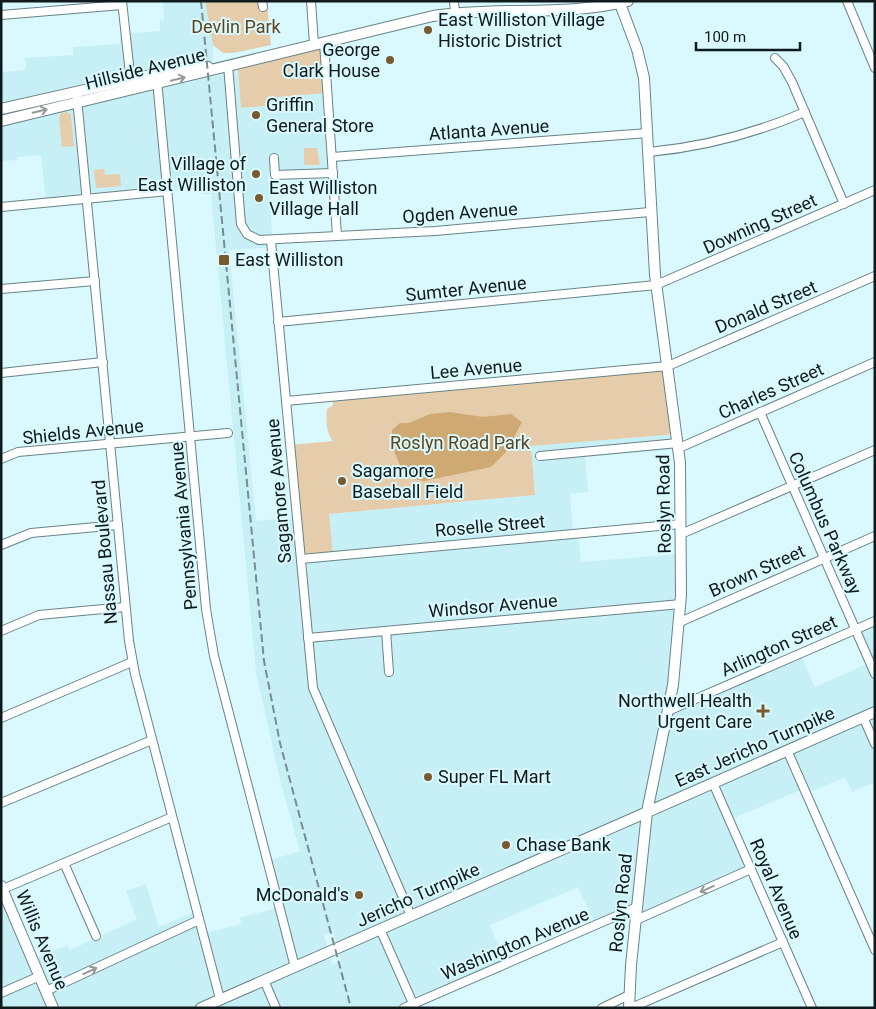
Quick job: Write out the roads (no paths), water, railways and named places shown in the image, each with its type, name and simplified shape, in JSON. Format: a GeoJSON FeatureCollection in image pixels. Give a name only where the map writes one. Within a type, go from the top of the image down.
{"type":"FeatureCollection","features":[{"type":"Feature","properties":{"kind":"main road","name":"Hillside Avenue"},"geometry":{"type":"LineString","coordinates":[[1,121],[76,97],[225,65],[404,22],[455,13],[590,8],[622,2]]}},
{"type":"Feature","properties":{"kind":"main road","name":"Roslyn Road"},"geometry":{"type":"LineString","coordinates":[[622,2],[643,70],[649,152],[650,212],[656,285],[679,445],[681,529],[680,622],[668,711],[647,812],[629,995],[630,1008]]}},
{"type":"Feature","properties":{"kind":"main road","name":"Hillside Avenue"},"geometry":{"type":"LineString","coordinates":[[1,108],[76,97]]}},
{"type":"Feature","properties":{"kind":"main road","name":"East Jericho Turnpike"},"geometry":{"type":"LineString","coordinates":[[647,812],[875,712]]}},
{"type":"Feature","properties":{"kind":"main road","name":"Jericho Turnpike"},"geometry":{"type":"LineString","coordinates":[[201,1008],[647,812]]}},
{"type":"Feature","properties":{"kind":"main road","name":"Willis Avenue"},"geometry":{"type":"LineString","coordinates":[[2,887],[53,1008]]}},
{"type":"Feature","properties":{"kind":"street"},"geometry":{"type":"LineString","coordinates":[[311,1],[319,43],[332,157],[337,236]]}},
{"type":"Feature","properties":{"kind":"street"},"geometry":{"type":"LineString","coordinates":[[454,1],[455,13]]}},
{"type":"Feature","properties":{"kind":"street"},"geometry":{"type":"LineString","coordinates":[[847,1],[874,65]]}},
{"type":"Feature","properties":{"kind":"street"},"geometry":{"type":"LineString","coordinates":[[1,15],[122,3],[131,84]]}},
{"type":"Feature","properties":{"kind":"street"},"geometry":{"type":"LineString","coordinates":[[775,58],[788,74],[844,204]]}},
{"type":"Feature","properties":{"kind":"street"},"geometry":{"type":"LineString","coordinates":[[225,65],[242,227],[247,234],[255,239],[271,241]]}},
{"type":"Feature","properties":{"kind":"street","name":"Pennsylvania Avenue"},"geometry":{"type":"LineString","coordinates":[[157,79],[206,608],[214,656],[295,967]]}},
{"type":"Feature","properties":{"kind":"street","name":"Nassau Boulevard"},"geometry":{"type":"LineString","coordinates":[[76,97],[88,198],[125,607],[132,662],[220,999]]}},
{"type":"Feature","properties":{"kind":"street"},"geometry":{"type":"LineString","coordinates":[[649,152],[687,147],[758,129],[805,112]]}},
{"type":"Feature","properties":{"kind":"street","name":"Atlanta Avenue"},"geometry":{"type":"LineString","coordinates":[[332,157],[648,133]]}},
{"type":"Feature","properties":{"kind":"street"},"geometry":{"type":"LineString","coordinates":[[274,158],[275,175],[333,172]]}},
{"type":"Feature","properties":{"kind":"street","name":"Downing Street"},"geometry":{"type":"LineString","coordinates":[[656,285],[875,190]]}},
{"type":"Feature","properties":{"kind":"street"},"geometry":{"type":"LineString","coordinates":[[1,207],[168,191]]}},
{"type":"Feature","properties":{"kind":"street","name":"Ogden Avenue"},"geometry":{"type":"LineString","coordinates":[[271,241],[435,231],[650,212]]}},
{"type":"Feature","properties":{"kind":"street","name":"Sagamore Avenue"},"geometry":{"type":"LineString","coordinates":[[271,241],[314,691],[411,916]]}},
{"type":"Feature","properties":{"kind":"street","name":"Donald Street"},"geometry":{"type":"LineString","coordinates":[[668,366],[875,276]]}},
{"type":"Feature","properties":{"kind":"street"},"geometry":{"type":"LineString","coordinates":[[1,289],[95,281]]}},
{"type":"Feature","properties":{"kind":"street","name":"Sumter Avenue"},"geometry":{"type":"LineString","coordinates":[[278,322],[656,285]]}},
{"type":"Feature","properties":{"kind":"street"},"geometry":{"type":"LineString","coordinates":[[1,373],[103,362]]}},
{"type":"Feature","properties":{"kind":"street","name":"Charles Street"},"geometry":{"type":"LineString","coordinates":[[540,456],[679,445],[875,362]]}},
{"type":"Feature","properties":{"kind":"street","name":"Lee Avenue"},"geometry":{"type":"LineString","coordinates":[[286,401],[668,366]]}},
{"type":"Feature","properties":{"kind":"street","name":"Columbus Parkway"},"geometry":{"type":"LineString","coordinates":[[760,412],[875,674]]}},
{"type":"Feature","properties":{"kind":"street","name":"Shields Avenue"},"geometry":{"type":"LineString","coordinates":[[1,459],[18,452],[228,433]]}},
{"type":"Feature","properties":{"kind":"street","name":"Roselle Street"},"geometry":{"type":"LineString","coordinates":[[301,559],[681,529],[792,486],[875,450]]}},
{"type":"Feature","properties":{"kind":"street"},"geometry":{"type":"LineString","coordinates":[[1,545],[31,533],[118,525]]}},
{"type":"Feature","properties":{"kind":"street","name":"Brown Street"},"geometry":{"type":"LineString","coordinates":[[680,622],[875,536]]}},
{"type":"Feature","properties":{"kind":"street","name":"Windsor Avenue"},"geometry":{"type":"LineString","coordinates":[[308,638],[681,604]]}},
{"type":"Feature","properties":{"kind":"street"},"geometry":{"type":"LineString","coordinates":[[1,631],[44,614],[125,607]]}},
{"type":"Feature","properties":{"kind":"street","name":"Arlington Street"},"geometry":{"type":"LineString","coordinates":[[668,711],[875,620]]}},
{"type":"Feature","properties":{"kind":"street"},"geometry":{"type":"LineString","coordinates":[[386,631],[389,672]]}},
{"type":"Feature","properties":{"kind":"street"},"geometry":{"type":"LineString","coordinates":[[1,718],[132,662]]}},
{"type":"Feature","properties":{"kind":"street"},"geometry":{"type":"LineString","coordinates":[[863,717],[875,744]]}},
{"type":"Feature","properties":{"kind":"street"},"geometry":{"type":"LineString","coordinates":[[1,803],[152,740]]}},
{"type":"Feature","properties":{"kind":"street"},"geometry":{"type":"LineString","coordinates":[[787,750],[875,950]]}},
{"type":"Feature","properties":{"kind":"street","name":"Royal Avenue"},"geometry":{"type":"LineString","coordinates":[[713,783],[812,1008]]}},
{"type":"Feature","properties":{"kind":"street"},"geometry":{"type":"LineString","coordinates":[[2,887],[172,817]]}},
{"type":"Feature","properties":{"kind":"street"},"geometry":{"type":"LineString","coordinates":[[64,863],[96,936]]}},
{"type":"Feature","properties":{"kind":"street"},"geometry":{"type":"LineString","coordinates":[[636,920],[751,869]]}},
{"type":"Feature","properties":{"kind":"street","name":"Washington Avenue"},"geometry":{"type":"LineString","coordinates":[[404,1008],[414,1006],[637,908]]}},
{"type":"Feature","properties":{"kind":"street"},"geometry":{"type":"LineString","coordinates":[[46,991],[199,920]]}},
{"type":"Feature","properties":{"kind":"street"},"geometry":{"type":"LineString","coordinates":[[380,929],[414,1006]]}},
{"type":"Feature","properties":{"kind":"street"},"geometry":{"type":"LineString","coordinates":[[630,1008],[783,942]]}},
{"type":"Feature","properties":{"kind":"street"},"geometry":{"type":"LineString","coordinates":[[1,993],[40,976]]}},
{"type":"Feature","properties":{"kind":"street"},"geometry":{"type":"LineString","coordinates":[[264,980],[276,1008]]}},
{"type":"Feature","properties":{"kind":"street"},"geometry":{"type":"LineString","coordinates":[[602,1008],[629,995]]}},
{"type":"Feature","properties":{"kind":"railway"},"geometry":{"type":"LineString","coordinates":[[201,1],[264,661],[280,743],[351,1008]]}},
{"type":"Feature","properties":{"kind":"place","name":"East Williston Village Historic District"},"geometry":{"type":"Point","coordinates":[428,30]}},
{"type":"Feature","properties":{"kind":"place","name":"George Clark House"},"geometry":{"type":"Point","coordinates":[390,60]}},
{"type":"Feature","properties":{"kind":"place","name":"Griffin General Store"},"geometry":{"type":"Point","coordinates":[256,115]}},
{"type":"Feature","properties":{"kind":"place","name":"Village of East Williston"},"geometry":{"type":"Point","coordinates":[256,174]}},
{"type":"Feature","properties":{"kind":"place","name":"East Williston Village Hall"},"geometry":{"type":"Point","coordinates":[259,198]}},
{"type":"Feature","properties":{"kind":"place","name":"East Williston"},"geometry":{"type":"Point","coordinates":[224,260]}},
{"type":"Feature","properties":{"kind":"place","name":"Sagamore Baseball Field"},"geometry":{"type":"Point","coordinates":[342,481]}},
{"type":"Feature","properties":{"kind":"place","name":"Northwell Health Urgent Care"},"geometry":{"type":"Point","coordinates":[763,711]}},
{"type":"Feature","properties":{"kind":"place","name":"Super FL Mart"},"geometry":{"type":"Point","coordinates":[428,777]}},
{"type":"Feature","properties":{"kind":"place","name":"Chase Bank"},"geometry":{"type":"Point","coordinates":[506,845]}},
{"type":"Feature","properties":{"kind":"place","name":"McDonald's"},"geometry":{"type":"Point","coordinates":[359,895]}},
{"type":"Feature","properties":{"kind":"park label","name":"Devlin Park"},"geometry":{"type":"Point","coordinates":[236,27]}},
{"type":"Feature","properties":{"kind":"park label","name":"Roslyn Road Park"},"geometry":{"type":"Point","coordinates":[460,443]}}]}
